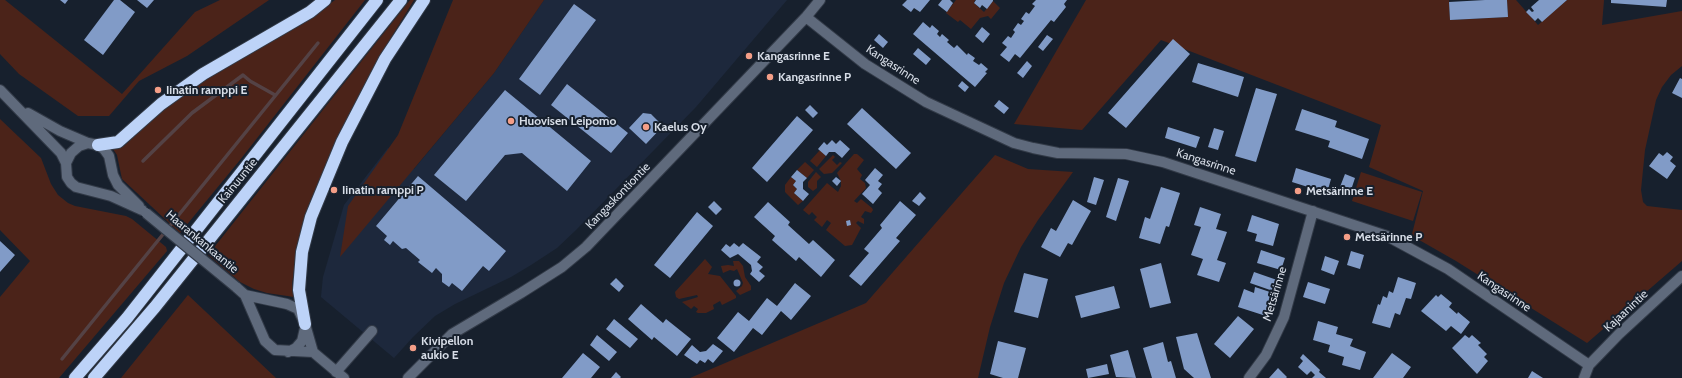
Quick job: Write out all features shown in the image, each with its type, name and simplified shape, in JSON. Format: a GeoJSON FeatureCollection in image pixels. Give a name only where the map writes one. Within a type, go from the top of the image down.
{"type":"FeatureCollection","features":[{"type":"Feature","properties":{"kind":"highway"},"geometry":{"type":"LineString","coordinates":[[93,144],[118,142],[161,104],[203,74],[310,12],[325,0]]}},
{"type":"Feature","properties":{"kind":"highway","name":"Kainuuntie"},"geometry":{"type":"LineString","coordinates":[[75,378],[127,318],[377,0]]}},
{"type":"Feature","properties":{"kind":"highway","name":"Kainuuntie"},"geometry":{"type":"LineString","coordinates":[[94,378],[155,307],[401,0]]}},
{"type":"Feature","properties":{"kind":"highway"},"geometry":{"type":"LineString","coordinates":[[305,324],[299,290],[302,252],[311,217],[342,142],[385,59],[424,0]]}},
{"type":"Feature","properties":{"kind":"street","name":"Kangaskontiontie"},"geometry":{"type":"LineString","coordinates":[[408,378],[452,334],[562,267],[586,247],[806,17],[820,0]]}},
{"type":"Feature","properties":{"kind":"street","name":"Kangasrinne"},"geometry":{"type":"LineString","coordinates":[[806,17],[865,64],[926,102],[1014,143],[1058,153],[1126,154],[1163,162],[1388,236],[1448,269],[1589,366]]}},
{"type":"Feature","properties":{"kind":"street","name":"Haarankankaantie"},"geometry":{"type":"LineString","coordinates":[[0,90],[61,153],[66,163],[67,177],[76,187],[111,196],[144,212]]}},
{"type":"Feature","properties":{"kind":"street","name":"Haarankankaantie"},"geometry":{"type":"LineString","coordinates":[[18,107],[60,131],[104,149],[109,156],[113,175],[118,185],[144,212],[245,295],[265,341],[275,350],[288,352],[312,352],[305,324],[298,309],[287,304],[245,295]]}},
{"type":"Feature","properties":{"kind":"street"},"geometry":{"type":"LineString","coordinates":[[66,163],[70,153],[79,146],[93,144]]}},
{"type":"Feature","properties":{"kind":"street","name":"Metsärinne"},"geometry":{"type":"LineString","coordinates":[[1249,378],[1266,355],[1284,317],[1313,211]]}},
{"type":"Feature","properties":{"kind":"street","name":"Kajaanintie"},"geometry":{"type":"LineString","coordinates":[[1589,366],[1630,324],[1682,276]]}},
{"type":"Feature","properties":{"kind":"street"},"geometry":{"type":"LineString","coordinates":[[288,352],[296,348],[302,341],[305,324]]}},
{"type":"Feature","properties":{"kind":"street"},"geometry":{"type":"LineString","coordinates":[[312,352],[340,375],[372,331]]}},
{"type":"Feature","properties":{"kind":"street"},"geometry":{"type":"LineString","coordinates":[[1584,378],[1589,366]]}},
{"type":"Feature","properties":{"kind":"shaded area"},"geometry":{"type":"Polygon","coordinates":[[[0,0],[5,0],[122,94],[195,12],[220,0],[269,0],[187,56],[139,81],[109,116],[78,116],[19,74],[0,54],[0,0]]]}},
{"type":"Feature","properties":{"kind":"shaded area"},"geometry":{"type":"Polygon","coordinates":[[[335,0],[365,0],[240,160],[180,233],[122,179],[117,155],[113,149],[124,146],[163,108],[205,77],[313,16],[335,0]]]}},
{"type":"Feature","properties":{"kind":"shaded area"},"geometry":{"type":"Polygon","coordinates":[[[410,0],[414,0],[381,54],[338,137],[297,249],[292,284],[294,297],[267,293],[254,289],[240,282],[208,255],[410,0]]]}},
{"type":"Feature","properties":{"kind":"shaded area"},"geometry":{"type":"Polygon","coordinates":[[[453,0],[544,0],[494,73],[340,257],[348,206],[398,135],[453,0]]]}},
{"type":"Feature","properties":{"kind":"shaded area"},"geometry":{"type":"Polygon","coordinates":[[[544,0],[787,0],[696,107],[557,248],[511,277],[455,304],[435,316],[394,358],[321,297],[323,277],[344,205],[388,148],[414,169],[494,73],[544,0]]]}},
{"type":"Feature","properties":{"kind":"shaded area"},"geometry":{"type":"Polygon","coordinates":[[[956,0],[975,0],[974,3],[984,12],[993,1],[1000,8],[991,19],[988,16],[980,18],[971,29],[960,20],[958,22],[946,13],[956,0]]]}},
{"type":"Feature","properties":{"kind":"shaded area"},"geometry":{"type":"Polygon","coordinates":[[[1086,0],[1449,0],[1450,20],[1508,17],[1507,0],[1516,0],[1538,25],[1567,0],[1604,0],[1602,25],[1682,11],[1682,66],[1671,75],[1662,87],[1656,100],[1645,150],[1641,190],[1643,202],[1647,206],[1682,210],[1682,261],[1587,343],[1456,261],[1414,237],[1412,234],[1423,191],[1369,167],[1381,125],[1161,40],[1082,130],[1014,124],[1086,0]]]}},
{"type":"Feature","properties":{"kind":"shaded area"},"geometry":{"type":"Polygon","coordinates":[[[0,119],[41,158],[51,184],[58,195],[68,203],[75,206],[126,216],[132,219],[166,247],[167,251],[59,378],[0,378],[0,297],[30,261],[0,230],[0,119]]]}},
{"type":"Feature","properties":{"kind":"shaded area"},"geometry":{"type":"Polygon","coordinates":[[[820,150],[826,156],[817,167],[810,161],[820,150]]]}},
{"type":"Feature","properties":{"kind":"shaded area"},"geometry":{"type":"Polygon","coordinates":[[[854,154],[857,154],[864,160],[857,169],[862,175],[860,179],[865,183],[866,188],[854,201],[857,203],[861,199],[873,210],[871,213],[865,211],[861,217],[864,219],[864,224],[858,221],[856,223],[861,228],[852,245],[845,246],[826,230],[831,223],[827,220],[822,227],[814,220],[817,217],[812,212],[809,215],[803,210],[827,183],[838,192],[841,186],[841,181],[837,173],[854,154]]]}},
{"type":"Feature","properties":{"kind":"shaded area"},"geometry":{"type":"Polygon","coordinates":[[[833,155],[835,157],[832,160],[837,165],[840,162],[842,163],[832,173],[824,174],[819,169],[833,155]]]}},
{"type":"Feature","properties":{"kind":"shaded area"},"geometry":{"type":"Polygon","coordinates":[[[995,155],[1028,169],[1073,172],[1038,220],[1021,247],[1004,283],[990,327],[978,378],[690,378],[866,303],[995,155]]]}},
{"type":"Feature","properties":{"kind":"shaded area"},"geometry":{"type":"Polygon","coordinates":[[[805,162],[814,170],[807,178],[797,170],[805,162]]]}},
{"type":"Feature","properties":{"kind":"shaded area"},"geometry":{"type":"Polygon","coordinates":[[[816,172],[821,177],[817,181],[817,188],[813,191],[808,187],[808,182],[816,172]]]}},
{"type":"Feature","properties":{"kind":"shaded area"},"geometry":{"type":"Polygon","coordinates":[[[1361,172],[1422,192],[1413,221],[1352,201],[1361,172]]]}},
{"type":"Feature","properties":{"kind":"shaded area"},"geometry":{"type":"Polygon","coordinates":[[[791,177],[796,181],[793,185],[797,189],[794,193],[803,201],[798,205],[785,192],[785,185],[791,177]]]}},
{"type":"Feature","properties":{"kind":"shaded area"},"geometry":{"type":"Polygon","coordinates":[[[705,259],[712,267],[708,274],[720,276],[736,298],[722,305],[720,301],[713,305],[714,309],[706,313],[698,313],[696,312],[698,309],[694,306],[691,309],[682,302],[698,297],[697,295],[679,299],[676,297],[675,292],[705,259]]]}},
{"type":"Feature","properties":{"kind":"shaded area"},"geometry":{"type":"Polygon","coordinates":[[[733,261],[739,261],[743,266],[745,277],[751,286],[751,290],[740,295],[736,291],[742,286],[743,283],[737,269],[723,273],[721,266],[734,266],[733,261]]]}},
{"type":"Feature","properties":{"kind":"shaded area"},"geometry":{"type":"Polygon","coordinates":[[[188,295],[276,378],[121,378],[188,295]]]}},
{"type":"Feature","properties":{"kind":"building"},"geometry":{"type":"Polygon","coordinates":[[[60,0],[68,0],[65,4],[60,0]]]}},
{"type":"Feature","properties":{"kind":"building"},"geometry":{"type":"Polygon","coordinates":[[[114,0],[120,0],[135,12],[103,55],[84,40],[114,0]]]}},
{"type":"Feature","properties":{"kind":"building"},"geometry":{"type":"Polygon","coordinates":[[[137,0],[154,0],[147,8],[137,0]]]}},
{"type":"Feature","properties":{"kind":"building"},"geometry":{"type":"Polygon","coordinates":[[[907,0],[930,0],[920,12],[914,8],[911,12],[902,5],[907,0]]]}},
{"type":"Feature","properties":{"kind":"building"},"geometry":{"type":"Polygon","coordinates":[[[942,0],[950,0],[953,3],[947,12],[938,5],[942,0]]]}},
{"type":"Feature","properties":{"kind":"building"},"geometry":{"type":"Polygon","coordinates":[[[976,0],[993,1],[987,9],[982,5],[980,8],[974,3],[976,0]]]}},
{"type":"Feature","properties":{"kind":"building"},"geometry":{"type":"Polygon","coordinates":[[[1036,0],[1067,0],[1064,4],[1066,7],[1054,22],[1051,20],[1020,58],[1015,54],[1009,62],[1000,55],[1007,47],[1002,43],[1008,36],[1011,38],[1015,32],[1013,30],[1018,23],[1021,25],[1024,21],[1021,19],[1026,12],[1029,14],[1035,6],[1032,4],[1036,0]]]}},
{"type":"Feature","properties":{"kind":"building"},"geometry":{"type":"Polygon","coordinates":[[[1507,0],[1508,17],[1450,20],[1449,2],[1507,0]]]}},
{"type":"Feature","properties":{"kind":"building"},"geometry":{"type":"Polygon","coordinates":[[[1539,0],[1567,0],[1542,22],[1538,18],[1535,21],[1526,12],[1529,9],[1532,12],[1534,11],[1531,7],[1539,0]]]}},
{"type":"Feature","properties":{"kind":"building"},"geometry":{"type":"Polygon","coordinates":[[[1611,0],[1667,0],[1666,7],[1611,3],[1611,0]]]}},
{"type":"Feature","properties":{"kind":"building"},"geometry":{"type":"Polygon","coordinates":[[[574,4],[596,20],[540,95],[519,79],[574,4]]]}},
{"type":"Feature","properties":{"kind":"building"},"geometry":{"type":"Polygon","coordinates":[[[923,22],[930,28],[932,25],[939,31],[937,34],[940,37],[942,34],[949,40],[947,42],[954,48],[957,45],[967,55],[968,53],[975,58],[973,61],[979,65],[981,63],[988,69],[985,72],[987,73],[975,87],[913,34],[923,22]]]}},
{"type":"Feature","properties":{"kind":"building"},"geometry":{"type":"Polygon","coordinates":[[[982,27],[990,34],[983,43],[975,36],[982,27]]]}},
{"type":"Feature","properties":{"kind":"building"},"geometry":{"type":"Polygon","coordinates":[[[879,34],[888,42],[883,48],[874,40],[879,34]]]}},
{"type":"Feature","properties":{"kind":"building"},"geometry":{"type":"Polygon","coordinates":[[[1047,35],[1053,39],[1043,51],[1038,47],[1047,35]]]}},
{"type":"Feature","properties":{"kind":"building"},"geometry":{"type":"Polygon","coordinates":[[[1173,39],[1190,54],[1126,128],[1108,113],[1173,39]]]}},
{"type":"Feature","properties":{"kind":"building"},"geometry":{"type":"Polygon","coordinates":[[[918,48],[931,59],[926,65],[913,54],[918,48]]]}},
{"type":"Feature","properties":{"kind":"building"},"geometry":{"type":"Polygon","coordinates":[[[1027,61],[1032,66],[1023,78],[1017,73],[1027,61]]]}},
{"type":"Feature","properties":{"kind":"building"},"geometry":{"type":"Polygon","coordinates":[[[1198,63],[1244,77],[1238,97],[1192,82],[1198,63]]]}},
{"type":"Feature","properties":{"kind":"building"},"geometry":{"type":"Polygon","coordinates":[[[1680,78],[1682,79],[1682,98],[1672,93],[1680,78]]]}},
{"type":"Feature","properties":{"kind":"building"},"geometry":{"type":"Polygon","coordinates":[[[962,81],[969,87],[965,92],[958,86],[962,81]]]}},
{"type":"Feature","properties":{"kind":"building"},"geometry":{"type":"Polygon","coordinates":[[[567,84],[628,133],[611,153],[551,105],[567,84]]]}},
{"type":"Feature","properties":{"kind":"building"},"geometry":{"type":"Polygon","coordinates":[[[1256,88],[1277,94],[1256,162],[1235,156],[1256,88]]]}},
{"type":"Feature","properties":{"kind":"building","name":"Huovisen Leipomo"},"geometry":{"type":"Polygon","coordinates":[[[505,90],[591,161],[567,191],[522,153],[505,155],[466,201],[434,175],[505,90]]]}},
{"type":"Feature","properties":{"kind":"building"},"geometry":{"type":"Polygon","coordinates":[[[999,100],[1009,108],[1004,114],[994,106],[999,100]]]}},
{"type":"Feature","properties":{"kind":"building"},"geometry":{"type":"Polygon","coordinates":[[[810,105],[818,113],[813,118],[805,110],[810,105]]]}},
{"type":"Feature","properties":{"kind":"building"},"geometry":{"type":"Polygon","coordinates":[[[862,108],[911,153],[896,169],[847,124],[862,108]]]}},
{"type":"Feature","properties":{"kind":"building"},"geometry":{"type":"Polygon","coordinates":[[[1302,109],[1337,121],[1335,127],[1369,139],[1362,159],[1328,147],[1330,141],[1295,130],[1302,109]]]}},
{"type":"Feature","properties":{"kind":"building","name":"Kaelus Oy"},"geometry":{"type":"Polygon","coordinates":[[[643,113],[651,114],[663,126],[646,144],[629,128],[643,113]]]}},
{"type":"Feature","properties":{"kind":"building"},"geometry":{"type":"Polygon","coordinates":[[[797,116],[813,130],[767,182],[752,168],[797,116]]]}},
{"type":"Feature","properties":{"kind":"building"},"geometry":{"type":"Polygon","coordinates":[[[1168,127],[1200,137],[1196,148],[1165,138],[1168,127]]]}},
{"type":"Feature","properties":{"kind":"building"},"geometry":{"type":"Polygon","coordinates":[[[1214,128],[1224,131],[1218,150],[1208,147],[1214,128]]]}},
{"type":"Feature","properties":{"kind":"building"},"geometry":{"type":"Polygon","coordinates":[[[832,140],[836,144],[840,140],[850,149],[842,158],[835,152],[829,152],[826,156],[818,149],[824,142],[827,145],[832,140]]]}},
{"type":"Feature","properties":{"kind":"building"},"geometry":{"type":"Polygon","coordinates":[[[1667,152],[1673,157],[1670,161],[1676,166],[1667,179],[1649,166],[1659,153],[1663,156],[1667,152]]]}},
{"type":"Feature","properties":{"kind":"building"},"geometry":{"type":"Polygon","coordinates":[[[875,168],[883,175],[878,181],[882,184],[878,189],[882,193],[873,204],[862,194],[870,185],[865,180],[875,168]]]}},
{"type":"Feature","properties":{"kind":"building"},"geometry":{"type":"Polygon","coordinates":[[[1296,168],[1331,179],[1327,193],[1292,182],[1296,168]]]}},
{"type":"Feature","properties":{"kind":"building"},"geometry":{"type":"Polygon","coordinates":[[[797,170],[807,178],[803,182],[803,189],[809,194],[803,201],[794,193],[797,189],[793,185],[796,181],[791,177],[797,170]]]}},
{"type":"Feature","properties":{"kind":"building"},"geometry":{"type":"Polygon","coordinates":[[[1345,174],[1355,178],[1349,196],[1338,192],[1345,174]]]}},
{"type":"Feature","properties":{"kind":"building"},"geometry":{"type":"Polygon","coordinates":[[[418,176],[506,251],[489,271],[483,266],[462,291],[452,283],[449,287],[442,282],[442,274],[436,268],[432,273],[418,262],[420,260],[406,248],[402,249],[393,241],[390,245],[384,240],[387,236],[376,226],[418,176]]]}},
{"type":"Feature","properties":{"kind":"building"},"geometry":{"type":"Polygon","coordinates":[[[836,177],[841,181],[837,186],[832,181],[836,177]]]}},
{"type":"Feature","properties":{"kind":"building"},"geometry":{"type":"Polygon","coordinates":[[[1094,177],[1104,180],[1096,205],[1087,202],[1094,177]]]}},
{"type":"Feature","properties":{"kind":"building"},"geometry":{"type":"Polygon","coordinates":[[[1118,178],[1129,181],[1116,221],[1106,217],[1118,178]]]}},
{"type":"Feature","properties":{"kind":"building"},"geometry":{"type":"Polygon","coordinates":[[[1161,187],[1180,193],[1169,227],[1166,226],[1160,244],[1139,238],[1145,217],[1150,219],[1161,187]]]}},
{"type":"Feature","properties":{"kind":"building"},"geometry":{"type":"Polygon","coordinates":[[[920,192],[926,198],[919,206],[912,201],[920,192]]]}},
{"type":"Feature","properties":{"kind":"building"},"geometry":{"type":"Polygon","coordinates":[[[1073,200],[1091,211],[1072,245],[1068,243],[1060,257],[1041,247],[1051,228],[1056,231],[1073,200]]]}},
{"type":"Feature","properties":{"kind":"building"},"geometry":{"type":"Polygon","coordinates":[[[714,201],[722,209],[716,215],[708,207],[714,201]]]}},
{"type":"Feature","properties":{"kind":"building"},"geometry":{"type":"Polygon","coordinates":[[[900,201],[916,215],[896,238],[900,241],[861,286],[849,276],[869,253],[864,249],[882,228],[880,225],[900,201]]]}},
{"type":"Feature","properties":{"kind":"building"},"geometry":{"type":"Polygon","coordinates":[[[768,202],[790,222],[788,225],[809,244],[813,240],[835,260],[821,277],[799,257],[796,261],[772,240],[775,236],[754,217],[768,202]]]}},
{"type":"Feature","properties":{"kind":"building"},"geometry":{"type":"Polygon","coordinates":[[[1200,207],[1221,214],[1216,229],[1227,232],[1217,260],[1226,263],[1219,282],[1197,275],[1203,259],[1191,255],[1201,227],[1194,225],[1200,207]]]}},
{"type":"Feature","properties":{"kind":"building"},"geometry":{"type":"Polygon","coordinates":[[[697,212],[713,226],[670,278],[654,265],[697,212]]]}},
{"type":"Feature","properties":{"kind":"building"},"geometry":{"type":"Polygon","coordinates":[[[1252,215],[1279,224],[1273,246],[1255,241],[1257,234],[1247,231],[1252,215]]]}},
{"type":"Feature","properties":{"kind":"building"},"geometry":{"type":"Polygon","coordinates":[[[850,220],[851,225],[847,226],[846,221],[850,220]]]}},
{"type":"Feature","properties":{"kind":"building"},"geometry":{"type":"Polygon","coordinates":[[[0,241],[15,255],[0,272],[0,241]]]}},
{"type":"Feature","properties":{"kind":"building"},"geometry":{"type":"Polygon","coordinates":[[[734,243],[739,247],[743,243],[761,257],[757,262],[763,267],[759,271],[765,276],[759,282],[750,274],[752,271],[751,265],[738,254],[730,258],[721,250],[726,244],[730,247],[734,243]]]}},
{"type":"Feature","properties":{"kind":"building"},"geometry":{"type":"Polygon","coordinates":[[[1261,250],[1285,258],[1281,270],[1257,263],[1261,250]]]}},
{"type":"Feature","properties":{"kind":"building"},"geometry":{"type":"Polygon","coordinates":[[[1351,251],[1364,255],[1360,269],[1347,265],[1351,251]]]}},
{"type":"Feature","properties":{"kind":"building"},"geometry":{"type":"Polygon","coordinates":[[[1325,256],[1339,261],[1334,275],[1321,270],[1325,256]]]}},
{"type":"Feature","properties":{"kind":"building"},"geometry":{"type":"Polygon","coordinates":[[[1161,263],[1171,303],[1150,308],[1140,269],[1161,263]]]}},
{"type":"Feature","properties":{"kind":"building"},"geometry":{"type":"Polygon","coordinates":[[[1254,272],[1277,280],[1273,291],[1250,283],[1254,272]]]}},
{"type":"Feature","properties":{"kind":"building"},"geometry":{"type":"Polygon","coordinates":[[[1024,273],[1048,279],[1038,318],[1014,312],[1024,273]]]}},
{"type":"Feature","properties":{"kind":"building"},"geometry":{"type":"Polygon","coordinates":[[[1398,277],[1416,283],[1411,299],[1406,298],[1400,315],[1395,313],[1390,328],[1372,323],[1378,304],[1380,305],[1383,296],[1387,298],[1389,291],[1393,293],[1398,277]]]}},
{"type":"Feature","properties":{"kind":"building"},"geometry":{"type":"Polygon","coordinates":[[[616,278],[624,286],[619,292],[610,284],[616,278]]]}},
{"type":"Feature","properties":{"kind":"building"},"geometry":{"type":"Polygon","coordinates":[[[737,280],[740,283],[737,286],[734,283],[737,280]]]}},
{"type":"Feature","properties":{"kind":"building"},"geometry":{"type":"Polygon","coordinates":[[[1308,282],[1330,289],[1325,304],[1303,297],[1308,282]]]}},
{"type":"Feature","properties":{"kind":"building"},"geometry":{"type":"Polygon","coordinates":[[[795,283],[811,296],[791,320],[781,311],[762,335],[753,328],[734,352],[717,338],[738,312],[749,321],[767,298],[777,306],[795,283]]]}},
{"type":"Feature","properties":{"kind":"building"},"geometry":{"type":"Polygon","coordinates":[[[1114,286],[1120,308],[1081,318],[1075,296],[1114,286]]]}},
{"type":"Feature","properties":{"kind":"building"},"geometry":{"type":"Polygon","coordinates":[[[1255,287],[1273,293],[1266,316],[1238,307],[1244,289],[1254,293],[1255,287]]]}},
{"type":"Feature","properties":{"kind":"building"},"geometry":{"type":"Polygon","coordinates":[[[1441,294],[1452,303],[1449,307],[1470,322],[1461,334],[1451,326],[1446,331],[1421,311],[1436,295],[1438,297],[1441,294]]]}},
{"type":"Feature","properties":{"kind":"building"},"geometry":{"type":"Polygon","coordinates":[[[641,304],[663,323],[666,319],[691,339],[677,356],[654,337],[652,340],[628,319],[641,304]]]}},
{"type":"Feature","properties":{"kind":"building"},"geometry":{"type":"Polygon","coordinates":[[[1238,316],[1254,329],[1230,358],[1214,344],[1238,316]]]}},
{"type":"Feature","properties":{"kind":"building"},"geometry":{"type":"Polygon","coordinates":[[[614,319],[638,339],[630,348],[606,329],[614,319]]]}},
{"type":"Feature","properties":{"kind":"building"},"geometry":{"type":"Polygon","coordinates":[[[1318,321],[1338,327],[1336,334],[1353,339],[1350,346],[1366,352],[1360,370],[1342,365],[1344,357],[1328,352],[1330,345],[1313,340],[1318,321]]]}},
{"type":"Feature","properties":{"kind":"building"},"geometry":{"type":"Polygon","coordinates":[[[1197,333],[1211,378],[1194,378],[1184,369],[1176,337],[1197,333]]]}},
{"type":"Feature","properties":{"kind":"building"},"geometry":{"type":"Polygon","coordinates":[[[597,335],[617,352],[609,361],[590,345],[597,335]]]}},
{"type":"Feature","properties":{"kind":"building"},"geometry":{"type":"Polygon","coordinates":[[[1465,335],[1469,338],[1472,335],[1481,343],[1478,345],[1487,354],[1484,357],[1488,361],[1477,374],[1452,348],[1465,335]]]}},
{"type":"Feature","properties":{"kind":"building"},"geometry":{"type":"Polygon","coordinates":[[[998,341],[1026,348],[1018,378],[1003,378],[990,374],[998,341]]]}},
{"type":"Feature","properties":{"kind":"building"},"geometry":{"type":"Polygon","coordinates":[[[1163,342],[1168,362],[1171,361],[1176,378],[1152,378],[1143,348],[1163,342]]]}},
{"type":"Feature","properties":{"kind":"building"},"geometry":{"type":"Polygon","coordinates":[[[713,344],[723,351],[713,363],[708,359],[705,363],[700,360],[697,364],[684,355],[692,345],[700,352],[706,351],[713,344]]]}},
{"type":"Feature","properties":{"kind":"building"},"geometry":{"type":"Polygon","coordinates":[[[1128,350],[1136,378],[1116,377],[1110,355],[1128,350]]]}},
{"type":"Feature","properties":{"kind":"building"},"geometry":{"type":"Polygon","coordinates":[[[583,353],[600,367],[591,378],[562,378],[583,353]]]}},
{"type":"Feature","properties":{"kind":"building"},"geometry":{"type":"Polygon","coordinates":[[[1392,353],[1411,367],[1403,378],[1373,378],[1392,353]]]}},
{"type":"Feature","properties":{"kind":"building"},"geometry":{"type":"Polygon","coordinates":[[[1303,354],[1320,370],[1319,372],[1326,378],[1312,378],[1315,375],[1311,371],[1307,375],[1298,367],[1303,361],[1300,358],[1303,354]]]}},
{"type":"Feature","properties":{"kind":"building"},"geometry":{"type":"Polygon","coordinates":[[[1107,364],[1109,374],[1088,378],[1086,369],[1107,364]]]}},
{"type":"Feature","properties":{"kind":"building"},"geometry":{"type":"Polygon","coordinates":[[[1278,368],[1287,377],[1269,378],[1278,368]]]}},
{"type":"Feature","properties":{"kind":"building"},"geometry":{"type":"Polygon","coordinates":[[[1532,371],[1543,378],[1528,378],[1532,371]]]}},
{"type":"Feature","properties":{"kind":"building"},"geometry":{"type":"Polygon","coordinates":[[[616,372],[621,377],[611,378],[616,372]]]}},
{"type":"Feature","properties":{"kind":"waterway"},"geometry":{"type":"LineString","coordinates":[[62,359],[318,43]]}},
{"type":"Feature","properties":{"kind":"waterway"},"geometry":{"type":"LineString","coordinates":[[143,161],[192,113],[243,75],[250,81],[275,95]]}},
{"type":"Feature","properties":{"kind":"place","name":"Kangasrinne E"},"geometry":{"type":"Point","coordinates":[749,56]}},
{"type":"Feature","properties":{"kind":"place","name":"Kangasrinne P"},"geometry":{"type":"Point","coordinates":[770,77]}},
{"type":"Feature","properties":{"kind":"place","name":"Iinatin ramppi E"},"geometry":{"type":"Point","coordinates":[158,90]}},
{"type":"Feature","properties":{"kind":"place","name":"Huovisen Leipomo"},"geometry":{"type":"Point","coordinates":[511,121]}},
{"type":"Feature","properties":{"kind":"place","name":"Kaelus Oy"},"geometry":{"type":"Point","coordinates":[646,127]}},
{"type":"Feature","properties":{"kind":"place","name":"Iinatin ramppi P"},"geometry":{"type":"Point","coordinates":[334,190]}},
{"type":"Feature","properties":{"kind":"place","name":"Metsärinne E"},"geometry":{"type":"Point","coordinates":[1298,191]}},
{"type":"Feature","properties":{"kind":"place","name":"Metsärinne P"},"geometry":{"type":"Point","coordinates":[1347,237]}},
{"type":"Feature","properties":{"kind":"place","name":"Kivipellon aukio E"},"geometry":{"type":"Point","coordinates":[413,348]}}]}
